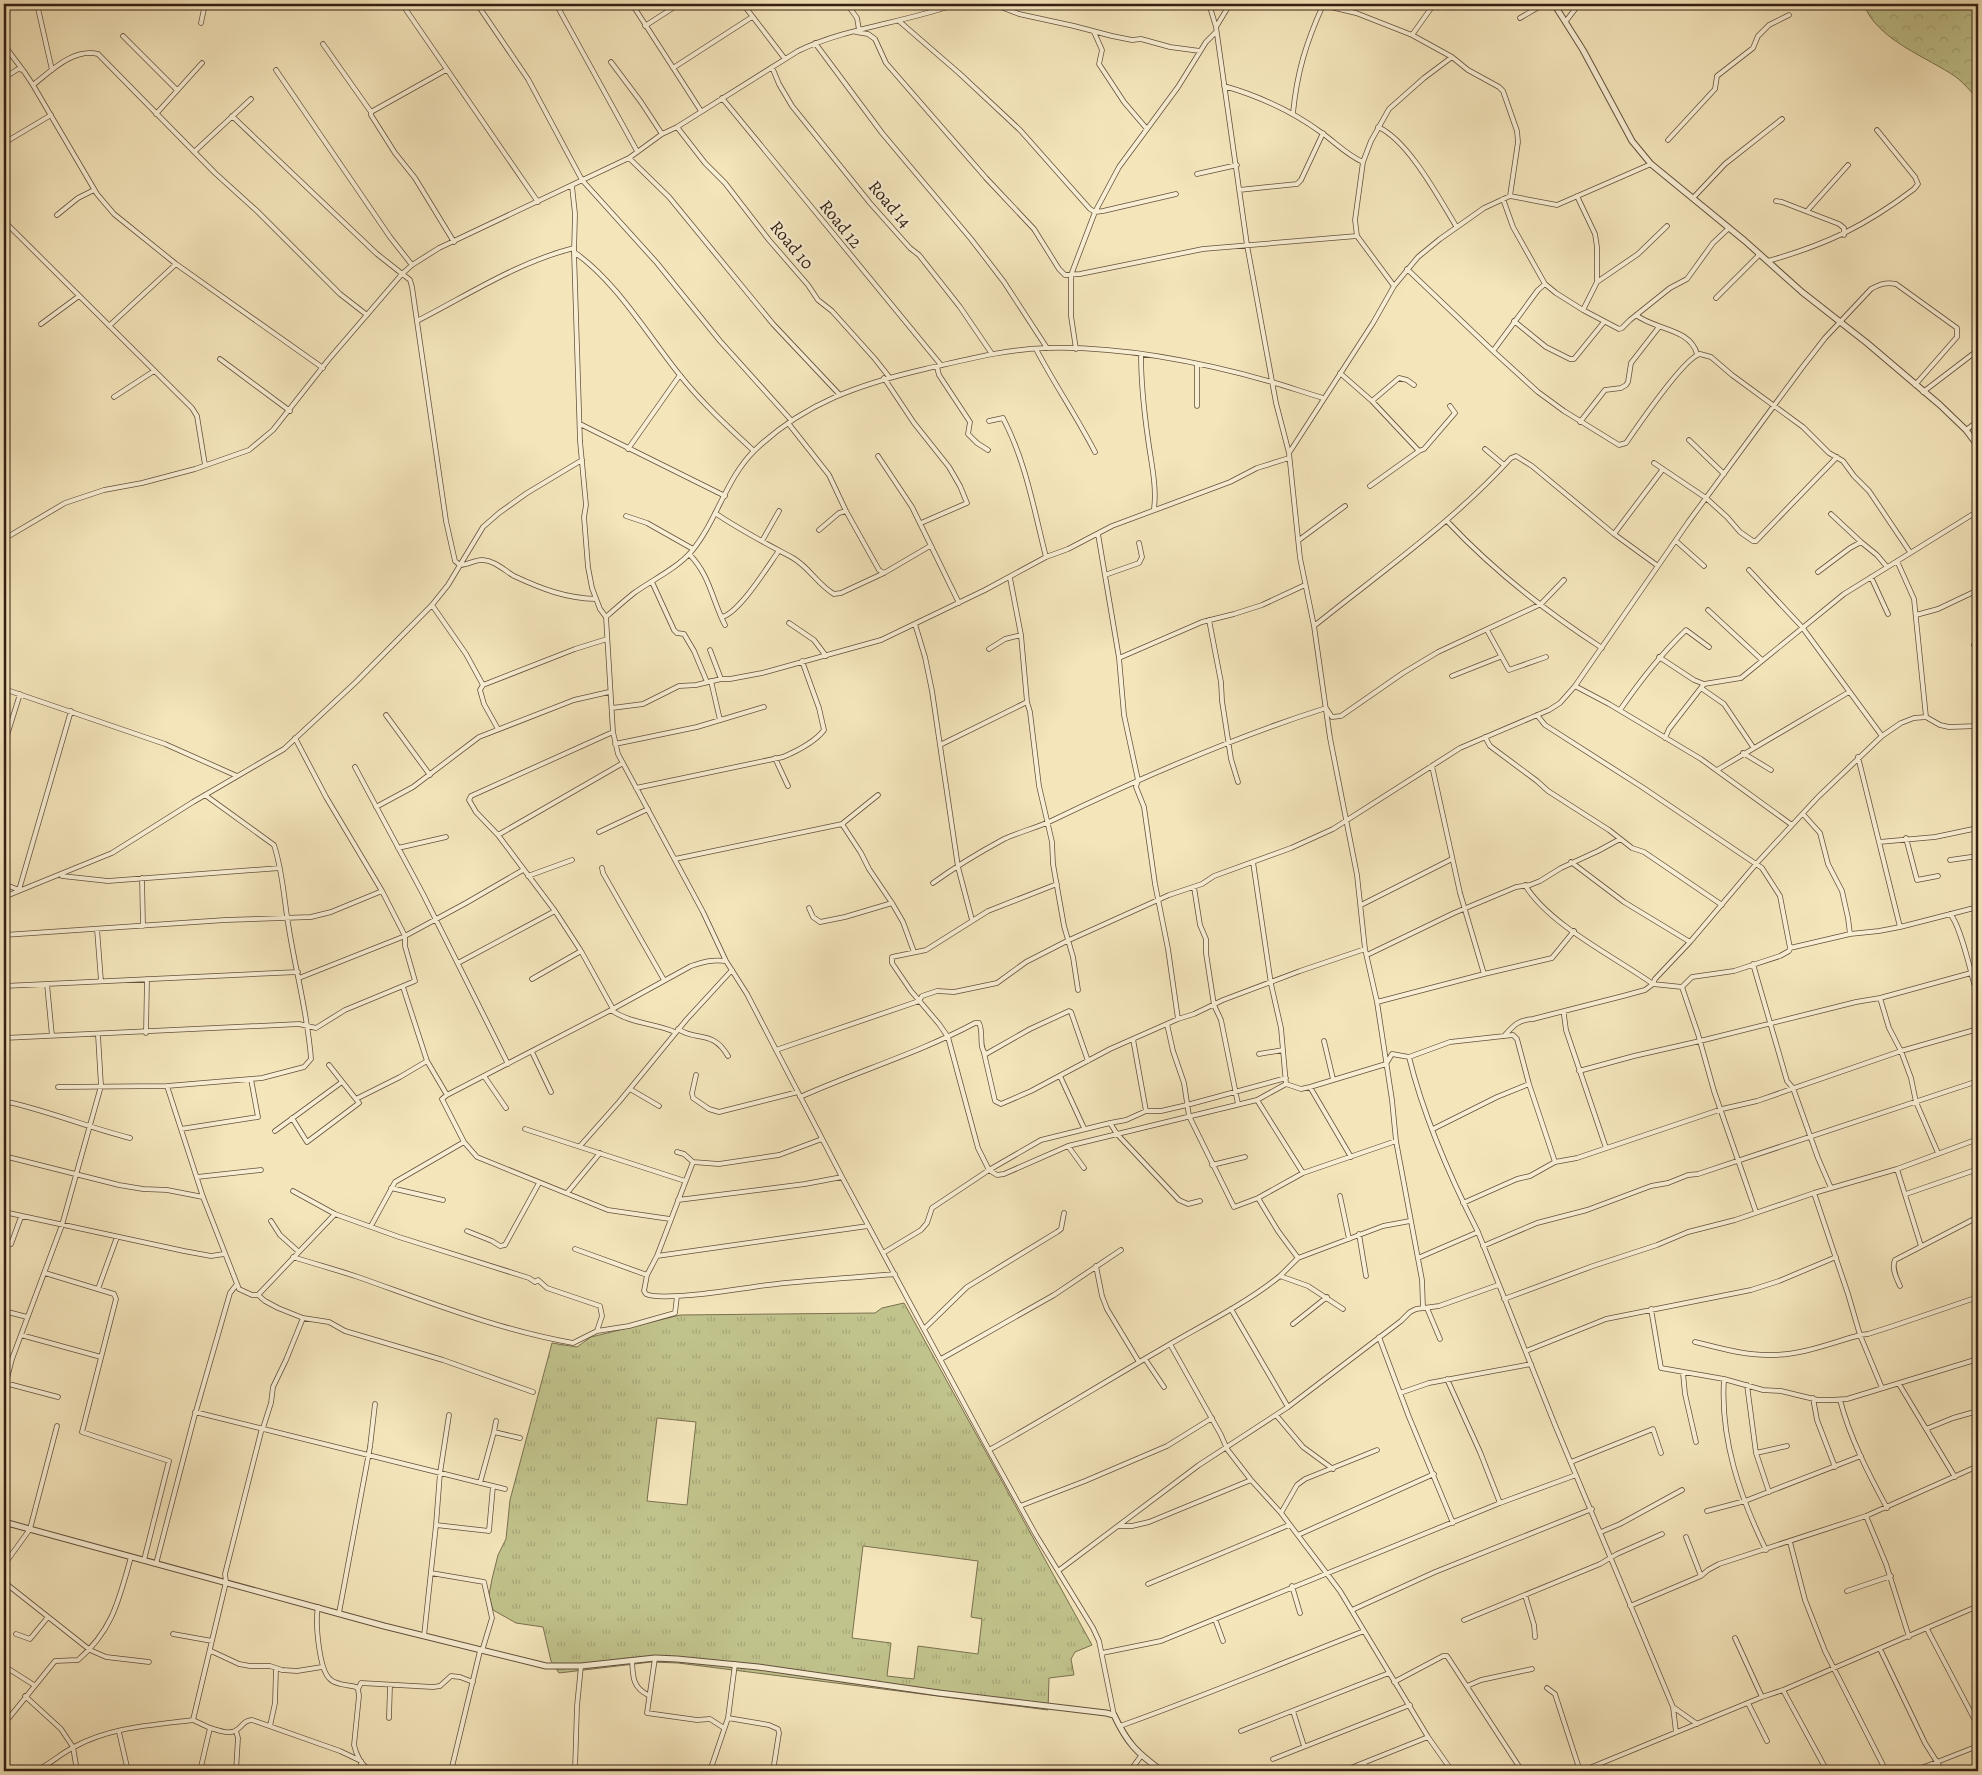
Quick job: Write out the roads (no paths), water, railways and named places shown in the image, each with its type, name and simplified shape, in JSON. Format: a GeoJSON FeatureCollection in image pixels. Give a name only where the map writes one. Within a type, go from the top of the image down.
{"type":"FeatureCollection","features":[{"type":"Feature","properties":{"kind":"street"},"geometry":{"type":"LineString","coordinates":[[37,4],[52,70]]}},
{"type":"Feature","properties":{"kind":"street"},"geometry":{"type":"LineString","coordinates":[[202,23],[206,4]]}},
{"type":"Feature","properties":{"kind":"street"},"geometry":{"type":"LineString","coordinates":[[402,4],[538,202]]}},
{"type":"Feature","properties":{"kind":"street"},"geometry":{"type":"LineString","coordinates":[[477,4],[528,79],[582,180],[657,263],[789,422],[829,475],[846,511],[880,570],[884,573]]}},
{"type":"Feature","properties":{"kind":"street"},"geometry":{"type":"LineString","coordinates":[[556,4],[637,151]]}},
{"type":"Feature","properties":{"kind":"street"},"geometry":{"type":"LineString","coordinates":[[632,4],[701,111]]}},
{"type":"Feature","properties":{"kind":"street"},"geometry":{"type":"LineString","coordinates":[[645,26],[679,4]]}},
{"type":"Feature","properties":{"kind":"street"},"geometry":{"type":"LineString","coordinates":[[743,4],[784,59]]}},
{"type":"Feature","properties":{"kind":"street"},"geometry":{"type":"LineString","coordinates":[[846,4],[857,18],[857,31]]}},
{"type":"Feature","properties":{"kind":"street"},"geometry":{"type":"LineString","coordinates":[[4,539],[65,503],[104,490],[142,483],[206,465],[249,450],[274,430],[367,315],[412,265],[439,248],[629,158],[662,134],[677,127],[784,59],[815,43],[875,25],[899,22],[956,4]]}},
{"type":"Feature","properties":{"kind":"street"},"geometry":{"type":"LineString","coordinates":[[992,4],[1019,14],[1094,32],[1132,40],[1142,39],[1170,47],[1200,51]]}},
{"type":"Feature","properties":{"kind":"street"},"geometry":{"type":"LineString","coordinates":[[1209,4],[1216,29],[1247,245],[1278,412],[1289,453]]}},
{"type":"Feature","properties":{"kind":"street"},"geometry":{"type":"LineString","coordinates":[[1076,349],[1071,316],[1070,275],[1095,212],[1119,167],[1178,87],[1230,4]]}},
{"type":"Feature","properties":{"kind":"street"},"geometry":{"type":"LineString","coordinates":[[1293,113],[1296,81],[1320,4],[1356,12],[1412,35],[1452,57],[1468,70],[1493,83],[1503,91],[1517,131],[1518,142],[1510,196]]}},
{"type":"Feature","properties":{"kind":"street"},"geometry":{"type":"LineString","coordinates":[[1412,35],[1434,4]]}},
{"type":"Feature","properties":{"kind":"street"},"geometry":{"type":"LineString","coordinates":[[1520,18],[1544,4]]}},
{"type":"Feature","properties":{"kind":"street"},"geometry":{"type":"LineString","coordinates":[[1554,4],[1583,50],[1632,141],[1650,164],[1940,405],[1966,430],[1978,446]]}},
{"type":"Feature","properties":{"kind":"street"},"geometry":{"type":"LineString","coordinates":[[1566,21],[1580,4]]}},
{"type":"Feature","properties":{"kind":"street"},"geometry":{"type":"LineString","coordinates":[[1668,140],[1715,89],[1717,76],[1753,48],[1758,36],[1769,26],[1789,15]]}},
{"type":"Feature","properties":{"kind":"street"},"geometry":{"type":"LineString","coordinates":[[673,68],[752,17]]}},
{"type":"Feature","properties":{"kind":"street"},"geometry":{"type":"LineString","coordinates":[[899,22],[952,67],[1020,130],[1090,209],[1095,212],[1176,194]]}},
{"type":"Feature","properties":{"kind":"street"},"geometry":{"type":"LineString","coordinates":[[857,31],[868,34],[875,39],[886,63],[986,178],[1034,229],[1062,273],[1070,275],[1203,249],[1357,236]]}},
{"type":"Feature","properties":{"kind":"street"},"geometry":{"type":"LineString","coordinates":[[1094,32],[1102,50],[1099,64],[1124,102],[1148,129]]}},
{"type":"Feature","properties":{"kind":"street"},"geometry":{"type":"LineString","coordinates":[[124,36],[177,90]]}},
{"type":"Feature","properties":{"kind":"street"},"geometry":{"type":"LineString","coordinates":[[815,43],[882,133],[971,239],[1004,282],[1047,348]]}},
{"type":"Feature","properties":{"kind":"street"},"geometry":{"type":"LineString","coordinates":[[324,44],[371,112],[371,115],[395,153],[415,178],[454,242]]}},
{"type":"Feature","properties":{"kind":"street"},"geometry":{"type":"LineString","coordinates":[[4,45],[33,85],[94,190],[114,214],[176,264],[323,368]]}},
{"type":"Feature","properties":{"kind":"street"},"geometry":{"type":"LineString","coordinates":[[33,85],[65,61],[81,53],[90,52],[98,54],[194,152],[257,211],[340,294],[367,315]]}},
{"type":"Feature","properties":{"kind":"street"},"geometry":{"type":"LineString","coordinates":[[1394,286],[1357,236],[1355,220],[1363,162],[1378,127],[1389,108],[1452,57]]}},
{"type":"Feature","properties":{"kind":"street"},"geometry":{"type":"LineString","coordinates":[[611,62],[662,134]]}},
{"type":"Feature","properties":{"kind":"street"},"geometry":{"type":"LineString","coordinates":[[156,114],[202,63]]}},
{"type":"Feature","properties":{"kind":"street","name":"Road 14"},"geometry":{"type":"LineString","coordinates":[[772,67],[779,84],[792,106],[870,203],[910,248],[919,255],[960,308],[992,354]]}},
{"type":"Feature","properties":{"kind":"street"},"geometry":{"type":"LineString","coordinates":[[4,78],[18,69],[23,70]]}},
{"type":"Feature","properties":{"kind":"street"},"geometry":{"type":"LineString","coordinates":[[276,70],[390,238],[412,265]]}},
{"type":"Feature","properties":{"kind":"street"},"geometry":{"type":"LineString","coordinates":[[371,112],[446,70]]}},
{"type":"Feature","properties":{"kind":"street"},"geometry":{"type":"LineString","coordinates":[[1224,86],[1251,94],[1293,113],[1323,133],[1353,157],[1363,162]]}},
{"type":"Feature","properties":{"kind":"street","name":"Road 12"},"geometry":{"type":"LineString","coordinates":[[722,98],[939,366],[939,375],[970,422],[968,434],[983,448],[988,450]]}},
{"type":"Feature","properties":{"kind":"street"},"geometry":{"type":"LineString","coordinates":[[194,152],[251,99]]}},
{"type":"Feature","properties":{"kind":"street"},"geometry":{"type":"LineString","coordinates":[[4,143],[51,115]]}},
{"type":"Feature","properties":{"kind":"street"},"geometry":{"type":"LineString","coordinates":[[232,116],[363,242],[410,280],[446,520],[455,561],[460,565],[484,560],[560,595],[596,599]]}},
{"type":"Feature","properties":{"kind":"street"},"geometry":{"type":"LineString","coordinates":[[1693,198],[1724,164],[1782,119]]}},
{"type":"Feature","properties":{"kind":"street","name":"Road 10"},"geometry":{"type":"LineString","coordinates":[[677,127],[705,163],[726,183],[818,300],[837,317],[890,378]]}},
{"type":"Feature","properties":{"kind":"street"},"geometry":{"type":"LineString","coordinates":[[1378,127],[1388,131],[1416,164],[1456,226]]}},
{"type":"Feature","properties":{"kind":"street"},"geometry":{"type":"LineString","coordinates":[[1768,261],[1804,251],[1844,235],[1872,219],[1917,186],[1915,177],[1877,130]]}},
{"type":"Feature","properties":{"kind":"street"},"geometry":{"type":"LineString","coordinates":[[1239,190],[1297,184],[1301,180],[1323,133]]}},
{"type":"Feature","properties":{"kind":"street"},"geometry":{"type":"LineString","coordinates":[[629,158],[669,197],[773,324],[840,394]]}},
{"type":"Feature","properties":{"kind":"street"},"geometry":{"type":"LineString","coordinates":[[1440,1339],[1425,1308],[1422,1280],[1396,1141],[1392,1100],[1377,1002],[1365,949],[1361,905],[1330,738],[1314,626],[1305,586],[1288,458],[1289,453],[1323,398],[1374,323],[1394,286],[1418,257],[1456,226],[1484,208],[1510,196],[1557,206],[1650,164]]}},
{"type":"Feature","properties":{"kind":"street"},"geometry":{"type":"LineString","coordinates":[[1808,211],[1848,165]]}},
{"type":"Feature","properties":{"kind":"street"},"geometry":{"type":"LineString","coordinates":[[1197,174],[1237,166]]}},
{"type":"Feature","properties":{"kind":"street"},"geometry":{"type":"LineString","coordinates":[[572,186],[575,214],[574,250],[580,424],[586,505],[584,517],[588,567],[596,599],[606,617],[615,744],[623,763],[726,961],[776,1050],[868,1226],[989,1450],[1093,1628],[1102,1653],[1114,1715],[1127,1740],[1141,1756],[1162,1771]]}},
{"type":"Feature","properties":{"kind":"street"},"geometry":{"type":"LineString","coordinates":[[57,215],[78,198],[94,190]]}},
{"type":"Feature","properties":{"kind":"street"},"geometry":{"type":"LineString","coordinates":[[1577,196],[1595,234],[1597,247],[1597,282],[1583,310]]}},
{"type":"Feature","properties":{"kind":"street"},"geometry":{"type":"LineString","coordinates":[[1503,199],[1513,227],[1545,284],[1583,310],[1604,322],[1622,328],[1670,288],[1687,279],[1713,244],[1729,228]]}},
{"type":"Feature","properties":{"kind":"street"},"geometry":{"type":"LineString","coordinates":[[1776,201],[1808,211],[1842,226],[1845,230],[1844,235]]}},
{"type":"Feature","properties":{"kind":"street"},"geometry":{"type":"LineString","coordinates":[[5,224],[192,408],[197,416],[206,465]]}},
{"type":"Feature","properties":{"kind":"street"},"geometry":{"type":"LineString","coordinates":[[1597,282],[1638,254],[1667,226]]}},
{"type":"Feature","properties":{"kind":"street"},"geometry":{"type":"LineString","coordinates":[[417,321],[508,273],[558,252],[574,250],[600,275],[629,308],[680,375],[718,418],[754,451]]}},
{"type":"Feature","properties":{"kind":"street"},"geometry":{"type":"LineString","coordinates":[[1716,298],[1760,254]]}},
{"type":"Feature","properties":{"kind":"street"},"geometry":{"type":"LineString","coordinates":[[109,326],[176,264]]}},
{"type":"Feature","properties":{"kind":"street"},"geometry":{"type":"LineString","coordinates":[[1407,269],[1492,351],[1538,392],[1580,422],[1619,445],[1626,443],[1677,374],[1697,354],[1705,354],[1711,357],[1740,381],[1803,427],[1830,453],[1843,461],[1854,476],[1869,491],[1910,552]]}},
{"type":"Feature","properties":{"kind":"street"},"geometry":{"type":"LineString","coordinates":[[1492,351],[1538,290],[1545,284]]}},
{"type":"Feature","properties":{"kind":"street"},"geometry":{"type":"LineString","coordinates":[[776,1050],[919,1001],[922,996],[937,991],[954,992],[997,983],[1038,955],[1067,941],[1158,900],[1194,887],[1214,876],[1291,848],[1322,834],[1460,748],[1537,715],[1560,703],[1575,686],[1706,498],[1824,338],[1871,289],[1878,285],[1896,284],[1957,328],[1956,337],[1916,385]]}},
{"type":"Feature","properties":{"kind":"street"},"geometry":{"type":"LineString","coordinates":[[41,324],[79,296]]}},
{"type":"Feature","properties":{"kind":"street"},"geometry":{"type":"LineString","coordinates":[[1636,315],[1651,325],[1688,339],[1693,344],[1697,354]]}},
{"type":"Feature","properties":{"kind":"street"},"geometry":{"type":"LineString","coordinates":[[1514,322],[1546,347],[1570,360],[1574,359],[1604,322]]}},
{"type":"Feature","properties":{"kind":"street"},"geometry":{"type":"LineString","coordinates":[[1580,422],[1606,390],[1621,388],[1626,385],[1631,363],[1660,327]]}},
{"type":"Feature","properties":{"kind":"street"},"geometry":{"type":"LineString","coordinates":[[606,617],[634,593],[689,554],[742,466],[754,451],[789,422],[840,394],[884,378],[992,354],[1047,348],[1076,349],[1141,354],[1197,365],[1272,382],[1323,398]]}},
{"type":"Feature","properties":{"kind":"street"},"geometry":{"type":"LineString","coordinates":[[1036,349],[1095,452]]}},
{"type":"Feature","properties":{"kind":"street"},"geometry":{"type":"LineString","coordinates":[[1923,392],[1978,350]]}},
{"type":"Feature","properties":{"kind":"street"},"geometry":{"type":"LineString","coordinates":[[1141,354],[1141,382],[1154,487],[1154,509]]}},
{"type":"Feature","properties":{"kind":"street"},"geometry":{"type":"LineString","coordinates":[[220,359],[290,411]]}},
{"type":"Feature","properties":{"kind":"street"},"geometry":{"type":"LineString","coordinates":[[1197,365],[1197,406]]}},
{"type":"Feature","properties":{"kind":"street"},"geometry":{"type":"LineString","coordinates":[[114,397],[154,371]]}},
{"type":"Feature","properties":{"kind":"street"},"geometry":{"type":"LineString","coordinates":[[1340,373],[1372,401],[1419,451]]}},
{"type":"Feature","properties":{"kind":"street"},"geometry":{"type":"LineString","coordinates":[[628,449],[680,375]]}},
{"type":"Feature","properties":{"kind":"street"},"geometry":{"type":"LineString","coordinates":[[884,378],[914,423],[949,467],[967,503],[921,523]]}},
{"type":"Feature","properties":{"kind":"street"},"geometry":{"type":"LineString","coordinates":[[1372,401],[1399,378],[1407,380],[1414,385]]}},
{"type":"Feature","properties":{"kind":"street"},"geometry":{"type":"LineString","coordinates":[[1370,486],[1419,451],[1424,450],[1455,413],[1450,406]]}},
{"type":"Feature","properties":{"kind":"street"},"geometry":{"type":"LineString","coordinates":[[990,422],[1003,418],[1017,448],[1031,494],[1046,557]]}},
{"type":"Feature","properties":{"kind":"street"},"geometry":{"type":"LineString","coordinates":[[1966,430],[1978,421]]}},
{"type":"Feature","properties":{"kind":"street"},"geometry":{"type":"LineString","coordinates":[[580,424],[725,496]]}},
{"type":"Feature","properties":{"kind":"street"},"geometry":{"type":"LineString","coordinates":[[1689,440],[1724,474]]}},
{"type":"Feature","properties":{"kind":"street"},"geometry":{"type":"LineString","coordinates":[[1485,449],[1504,465]]}},
{"type":"Feature","properties":{"kind":"street"},"geometry":{"type":"LineString","coordinates":[[878,456],[921,523],[930,546],[959,603]]}},
{"type":"Feature","properties":{"kind":"street"},"geometry":{"type":"LineString","coordinates":[[1314,626],[1447,521],[1481,491],[1511,458],[1516,456],[1526,462],[1614,534],[1658,566]]}},
{"type":"Feature","properties":{"kind":"street"},"geometry":{"type":"LineString","coordinates":[[1654,462],[1706,498],[1749,540],[1756,541],[1837,457]]}},
{"type":"Feature","properties":{"kind":"street"},"geometry":{"type":"LineString","coordinates":[[612,708],[642,704],[674,688],[746,676],[881,640],[1010,578],[1046,557],[1068,550],[1098,534],[1154,509],[1230,482],[1257,468],[1288,458]]}},
{"type":"Feature","properties":{"kind":"street"},"geometry":{"type":"LineString","coordinates":[[4,897],[60,876],[112,852],[284,749],[356,682],[432,605],[483,528],[499,513],[528,493],[582,460]]}},
{"type":"Feature","properties":{"kind":"street"},"geometry":{"type":"LineString","coordinates":[[1614,534],[1663,468]]}},
{"type":"Feature","properties":{"kind":"street"},"geometry":{"type":"LineString","coordinates":[[1299,540],[1345,506]]}},
{"type":"Feature","properties":{"kind":"street"},"geometry":{"type":"LineString","coordinates":[[819,530],[839,513],[846,511]]}},
{"type":"Feature","properties":{"kind":"street"},"geometry":{"type":"LineString","coordinates":[[1665,738],[1669,729],[1702,686],[1741,678],[1844,594],[1978,511]]}},
{"type":"Feature","properties":{"kind":"street"},"geometry":{"type":"LineString","coordinates":[[762,541],[779,512]]}},
{"type":"Feature","properties":{"kind":"street"},"geometry":{"type":"LineString","coordinates":[[715,513],[778,552],[793,558],[809,570],[834,594],[884,573],[930,546]]}},
{"type":"Feature","properties":{"kind":"street"},"geometry":{"type":"LineString","coordinates":[[1831,514],[1877,555],[1887,567]]}},
{"type":"Feature","properties":{"kind":"street"},"geometry":{"type":"LineString","coordinates":[[626,516],[647,523],[694,548]]}},
{"type":"Feature","properties":{"kind":"street"},"geometry":{"type":"LineString","coordinates":[[1447,521],[1467,542],[1541,604],[1602,648]]}},
{"type":"Feature","properties":{"kind":"street"},"geometry":{"type":"LineString","coordinates":[[1098,534],[1119,658],[1124,715],[1138,780],[1136,787],[1144,807],[1178,1019]]}},
{"type":"Feature","properties":{"kind":"street"},"geometry":{"type":"LineString","coordinates":[[1676,541],[1704,566]]}},
{"type":"Feature","properties":{"kind":"street"},"geometry":{"type":"LineString","coordinates":[[1818,572],[1861,542]]}},
{"type":"Feature","properties":{"kind":"street"},"geometry":{"type":"LineString","coordinates":[[1105,575],[1139,563],[1142,557],[1139,544]]}},
{"type":"Feature","properties":{"kind":"street"},"geometry":{"type":"LineString","coordinates":[[721,617],[731,614],[778,552]]}},
{"type":"Feature","properties":{"kind":"street"},"geometry":{"type":"LineString","coordinates":[[689,554],[703,571],[726,625]]}},
{"type":"Feature","properties":{"kind":"street"},"geometry":{"type":"LineString","coordinates":[[1897,561],[1914,599],[1926,717]]}},
{"type":"Feature","properties":{"kind":"street"},"geometry":{"type":"LineString","coordinates":[[879,575],[880,570]]}},
{"type":"Feature","properties":{"kind":"street"},"geometry":{"type":"LineString","coordinates":[[1750,570],[1802,628],[1882,736]]}},
{"type":"Feature","properties":{"kind":"street"},"geometry":{"type":"LineString","coordinates":[[1870,577],[1888,614]]}},
{"type":"Feature","properties":{"kind":"street"},"geometry":{"type":"LineString","coordinates":[[1010,578],[1021,635],[1027,702],[1030,712],[1039,786],[1048,823],[1067,941],[1073,957],[1078,990]]}},
{"type":"Feature","properties":{"kind":"street"},"geometry":{"type":"LineString","coordinates":[[1326,708],[1332,717],[1341,716],[1403,673],[1438,652],[1541,604],[1564,580]]}},
{"type":"Feature","properties":{"kind":"street"},"geometry":{"type":"LineString","coordinates":[[652,582],[674,630],[677,633],[684,634],[694,651],[709,682],[720,720]]}},
{"type":"Feature","properties":{"kind":"street"},"geometry":{"type":"LineString","coordinates":[[1119,658],[1209,620],[1234,614],[1305,586]]}},
{"type":"Feature","properties":{"kind":"street"},"geometry":{"type":"LineString","coordinates":[[1916,615],[1938,609],[1978,590]]}},
{"type":"Feature","properties":{"kind":"street"},"geometry":{"type":"LineString","coordinates":[[432,605],[466,654],[484,685]]}},
{"type":"Feature","properties":{"kind":"street"},"geometry":{"type":"LineString","coordinates":[[1708,610],[1762,660]]}},
{"type":"Feature","properties":{"kind":"street"},"geometry":{"type":"LineString","coordinates":[[1209,620],[1221,682],[1231,759],[1238,782]]}},
{"type":"Feature","properties":{"kind":"street"},"geometry":{"type":"LineString","coordinates":[[789,623],[814,640],[826,656]]}},
{"type":"Feature","properties":{"kind":"street"},"geometry":{"type":"LineString","coordinates":[[914,624],[925,657],[958,867],[972,920]]}},
{"type":"Feature","properties":{"kind":"street"},"geometry":{"type":"LineString","coordinates":[[1487,630],[1508,669],[1512,670],[1546,657]]}},
{"type":"Feature","properties":{"kind":"street"},"geometry":{"type":"LineString","coordinates":[[1620,710],[1659,657],[1686,630],[1708,646]]}},
{"type":"Feature","properties":{"kind":"street"},"geometry":{"type":"LineString","coordinates":[[989,649],[1005,639],[1021,635]]}},
{"type":"Feature","properties":{"kind":"street"},"geometry":{"type":"LineString","coordinates":[[498,729],[481,697],[480,690],[484,685],[575,649],[607,639]]}},
{"type":"Feature","properties":{"kind":"street"},"geometry":{"type":"LineString","coordinates":[[710,650],[720,679]]}},
{"type":"Feature","properties":{"kind":"street"},"geometry":{"type":"LineString","coordinates":[[1452,676],[1500,657]]}},
{"type":"Feature","properties":{"kind":"street"},"geometry":{"type":"LineString","coordinates":[[1659,657],[1694,680],[1724,704],[1754,747]]}},
{"type":"Feature","properties":{"kind":"street"},"geometry":{"type":"LineString","coordinates":[[636,788],[775,758],[792,753],[820,736],[824,730],[819,708],[802,661]]}},
{"type":"Feature","properties":{"kind":"street"},"geometry":{"type":"LineString","coordinates":[[1575,686],[1620,710],[1717,770],[1792,825]]}},
{"type":"Feature","properties":{"kind":"street"},"geometry":{"type":"LineString","coordinates":[[4,688],[165,744],[237,776]]}},
{"type":"Feature","properties":{"kind":"street"},"geometry":{"type":"LineString","coordinates":[[376,806],[401,794],[430,775],[471,742],[498,729],[574,700],[610,692]]}},
{"type":"Feature","properties":{"kind":"street"},"geometry":{"type":"LineString","coordinates":[[1717,770],[1849,692]]}},
{"type":"Feature","properties":{"kind":"street"},"geometry":{"type":"LineString","coordinates":[[4,746],[20,694]]}},
{"type":"Feature","properties":{"kind":"street"},"geometry":{"type":"LineString","coordinates":[[940,745],[1027,702]]}},
{"type":"Feature","properties":{"kind":"street"},"geometry":{"type":"LineString","coordinates":[[615,744],[720,720],[764,707]]}},
{"type":"Feature","properties":{"kind":"street"},"geometry":{"type":"LineString","coordinates":[[933,883],[1003,840],[1048,823],[1138,780],[1205,751],[1326,708]]}},
{"type":"Feature","properties":{"kind":"street"},"geometry":{"type":"LineString","coordinates":[[19,890],[71,712]]}},
{"type":"Feature","properties":{"kind":"street"},"geometry":{"type":"LineString","coordinates":[[386,715],[430,775]]}},
{"type":"Feature","properties":{"kind":"street"},"geometry":{"type":"LineString","coordinates":[[1537,715],[1545,725],[1642,787],[1756,864],[1771,881],[1780,896],[1790,948]]}},
{"type":"Feature","properties":{"kind":"street"},"geometry":{"type":"LineString","coordinates":[[1504,1036],[1512,1025],[1525,1020],[1645,990],[1653,984],[1756,864],[1823,791],[1858,756],[1901,723],[1914,718],[1926,717],[1940,725],[1949,727],[1978,726]]}},
{"type":"Feature","properties":{"kind":"street"},"geometry":{"type":"LineString","coordinates":[[613,732],[471,796],[470,804],[498,836],[555,911],[581,951],[612,1009],[620,1016],[638,1023],[676,1030],[713,1040],[723,1047],[728,1056]]}},
{"type":"Feature","properties":{"kind":"street"},"geometry":{"type":"LineString","coordinates":[[1485,737],[1490,746],[1548,791],[1632,848],[1644,852],[1722,905]]}},
{"type":"Feature","properties":{"kind":"street"},"geometry":{"type":"LineString","coordinates":[[4,1038],[146,1033],[299,1024],[316,1028],[345,1010],[415,981],[405,946],[405,936],[382,891],[326,797],[295,738]]}},
{"type":"Feature","properties":{"kind":"street"},"geometry":{"type":"LineString","coordinates":[[1743,753],[1771,770]]}},
{"type":"Feature","properties":{"kind":"street"},"geometry":{"type":"LineString","coordinates":[[1858,756],[1900,927]]}},
{"type":"Feature","properties":{"kind":"street"},"geometry":{"type":"LineString","coordinates":[[775,758],[788,786]]}},
{"type":"Feature","properties":{"kind":"street"},"geometry":{"type":"LineString","coordinates":[[498,836],[623,763]]}},
{"type":"Feature","properties":{"kind":"street"},"geometry":{"type":"LineString","coordinates":[[355,766],[435,918],[508,1064]]}},
{"type":"Feature","properties":{"kind":"street"},"geometry":{"type":"LineString","coordinates":[[1432,766],[1452,859],[1484,974]]}},
{"type":"Feature","properties":{"kind":"street"},"geometry":{"type":"LineString","coordinates":[[58,1087],[167,1086],[262,1078],[304,1067],[311,1059],[309,1027],[280,868],[274,845],[205,795]]}},
{"type":"Feature","properties":{"kind":"street"},"geometry":{"type":"LineString","coordinates":[[674,859],[842,824],[878,795]]}},
{"type":"Feature","properties":{"kind":"street"},"geometry":{"type":"LineString","coordinates":[[599,832],[648,809]]}},
{"type":"Feature","properties":{"kind":"street"},"geometry":{"type":"LineString","coordinates":[[1803,814],[1820,833],[1828,864],[1842,891],[1850,934]]}},
{"type":"Feature","properties":{"kind":"street"},"geometry":{"type":"LineString","coordinates":[[842,824],[861,853],[868,870],[903,922],[914,952]]}},
{"type":"Feature","properties":{"kind":"street"},"geometry":{"type":"LineString","coordinates":[[1879,842],[1906,838],[1935,837],[1978,828]]}},
{"type":"Feature","properties":{"kind":"street"},"geometry":{"type":"LineString","coordinates":[[398,848],[446,837]]}},
{"type":"Feature","properties":{"kind":"street"},"geometry":{"type":"LineString","coordinates":[[1906,838],[1917,880],[1938,876]]}},
{"type":"Feature","properties":{"kind":"street"},"geometry":{"type":"LineString","coordinates":[[1367,955],[1516,887],[1540,881],[1571,862],[1598,851],[1620,839]]}},
{"type":"Feature","properties":{"kind":"street"},"geometry":{"type":"LineString","coordinates":[[1950,860],[1978,856]]}},
{"type":"Feature","properties":{"kind":"street"},"geometry":{"type":"LineString","coordinates":[[1361,905],[1452,859]]}},
{"type":"Feature","properties":{"kind":"street"},"geometry":{"type":"LineString","coordinates":[[528,876],[572,860]]}},
{"type":"Feature","properties":{"kind":"street"},"geometry":{"type":"LineString","coordinates":[[1253,862],[1271,984],[1281,1028],[1286,1084]]}},
{"type":"Feature","properties":{"kind":"street"},"geometry":{"type":"LineString","coordinates":[[1571,862],[1624,902],[1690,942]]}},
{"type":"Feature","properties":{"kind":"street"},"geometry":{"type":"LineString","coordinates":[[60,876],[108,880],[280,868]]}},
{"type":"Feature","properties":{"kind":"street"},"geometry":{"type":"LineString","coordinates":[[602,868],[603,873],[664,980]]}},
{"type":"Feature","properties":{"kind":"street"},"geometry":{"type":"LineString","coordinates":[[299,978],[405,936],[523,870]]}},
{"type":"Feature","properties":{"kind":"street"},"geometry":{"type":"LineString","coordinates":[[142,878],[143,926]]}},
{"type":"Feature","properties":{"kind":"street"},"geometry":{"type":"LineString","coordinates":[[4,884],[19,890]]}},
{"type":"Feature","properties":{"kind":"street"},"geometry":{"type":"LineString","coordinates":[[1057,884],[999,906],[972,920],[933,947],[892,957],[891,961],[919,1001],[948,1037],[978,1148],[989,1170],[997,1175],[1004,1174],[1068,1146],[1257,1100],[1286,1084],[1301,1089],[1386,1064],[1392,1054],[1409,1057],[1450,1042],[1476,1041],[1513,1035],[1517,1039],[1554,1162]]}},
{"type":"Feature","properties":{"kind":"street"},"geometry":{"type":"LineString","coordinates":[[1524,885],[1536,900],[1592,945],[1653,984],[1682,987]]}},
{"type":"Feature","properties":{"kind":"street"},"geometry":{"type":"LineString","coordinates":[[1194,887],[1200,925],[1206,938],[1206,953],[1214,1004],[1221,1020],[1238,1104]]}},
{"type":"Feature","properties":{"kind":"street"},"geometry":{"type":"LineString","coordinates":[[4,935],[225,920],[311,917],[331,912],[382,891]]}},
{"type":"Feature","properties":{"kind":"street"},"geometry":{"type":"LineString","coordinates":[[809,908],[814,917],[820,922],[892,903]]}},
{"type":"Feature","properties":{"kind":"street"},"geometry":{"type":"LineString","coordinates":[[1682,987],[1692,977],[1734,971],[1780,956],[1789,951],[1790,948],[1850,934],[1900,927],[1978,907]]}},
{"type":"Feature","properties":{"kind":"street"},"geometry":{"type":"LineString","coordinates":[[458,963],[555,911]]}},
{"type":"Feature","properties":{"kind":"street"},"geometry":{"type":"LineString","coordinates":[[1955,919],[1957,912]]}},
{"type":"Feature","properties":{"kind":"street"},"geometry":{"type":"LineString","coordinates":[[1950,914],[1955,919],[1978,999]]}},
{"type":"Feature","properties":{"kind":"street"},"geometry":{"type":"LineString","coordinates":[[97,929],[101,981]]}},
{"type":"Feature","properties":{"kind":"street"},"geometry":{"type":"LineString","coordinates":[[1377,1002],[1552,958],[1574,931]]}},
{"type":"Feature","properties":{"kind":"street"},"geometry":{"type":"LineString","coordinates":[[696,1075],[692,1093],[693,1098],[709,1109],[719,1112],[799,1094],[948,1037],[975,1023],[979,1023],[984,1054],[996,1101],[1001,1104],[1060,1076],[1110,1049],[1178,1019],[1300,971],[1365,949]]}},
{"type":"Feature","properties":{"kind":"street"},"geometry":{"type":"LineString","coordinates":[[532,979],[581,951]]}},
{"type":"Feature","properties":{"kind":"street"},"geometry":{"type":"LineString","coordinates":[[670,1219],[608,1210],[477,1158],[464,1142],[442,1099],[691,966],[704,961],[726,961]]}},
{"type":"Feature","properties":{"kind":"street"},"geometry":{"type":"LineString","coordinates":[[1753,964],[1787,1081],[1793,1088],[1832,1188]]}},
{"type":"Feature","properties":{"kind":"street"},"geometry":{"type":"LineString","coordinates":[[580,1146],[630,1088],[676,1030],[732,970]]}},
{"type":"Feature","properties":{"kind":"street"},"geometry":{"type":"LineString","coordinates":[[4,986],[298,972]]}},
{"type":"Feature","properties":{"kind":"street"},"geometry":{"type":"LineString","coordinates":[[1579,1072],[1634,1056],[1856,1002],[1880,998],[1971,973]]}},
{"type":"Feature","properties":{"kind":"street"},"geometry":{"type":"LineString","coordinates":[[146,1033],[147,979]]}},
{"type":"Feature","properties":{"kind":"street"},"geometry":{"type":"LineString","coordinates":[[47,984],[52,1036]]}},
{"type":"Feature","properties":{"kind":"street"},"geometry":{"type":"LineString","coordinates":[[403,986],[426,1061],[447,1095]]}},
{"type":"Feature","properties":{"kind":"street"},"geometry":{"type":"LineString","coordinates":[[1682,987],[1756,1212]]}},
{"type":"Feature","properties":{"kind":"street"},"geometry":{"type":"LineString","coordinates":[[1880,998],[1890,1028],[1911,1078],[1916,1102],[1938,1153]]}},
{"type":"Feature","properties":{"kind":"street"},"geometry":{"type":"LineString","coordinates":[[984,1054],[990,1053],[1030,1029],[1069,1011],[1071,1012],[1088,1061]]}},
{"type":"Feature","properties":{"kind":"street"},"geometry":{"type":"LineString","coordinates":[[1565,1011],[1566,1030],[1606,1148]]}},
{"type":"Feature","properties":{"kind":"street"},"geometry":{"type":"LineString","coordinates":[[1168,1024],[1173,1051],[1184,1083],[1189,1116],[1234,1207],[1258,1198],[1303,1173],[1396,1141]]}},
{"type":"Feature","properties":{"kind":"street"},"geometry":{"type":"LineString","coordinates":[[1463,1203],[1517,1179],[1530,1176],[1554,1162],[1577,1158],[1722,1109],[1757,1101],[1901,1051],[1978,1029]]}},
{"type":"Feature","properties":{"kind":"street"},"geometry":{"type":"LineString","coordinates":[[4,1390],[21,1335],[62,1225],[101,1086],[98,1034]]}},
{"type":"Feature","properties":{"kind":"street"},"geometry":{"type":"LineString","coordinates":[[1133,1039],[1146,1111]]}},
{"type":"Feature","properties":{"kind":"street"},"geometry":{"type":"LineString","coordinates":[[1324,1041],[1333,1079]]}},
{"type":"Feature","properties":{"kind":"street"},"geometry":{"type":"LineString","coordinates":[[1259,1054],[1283,1050]]}},
{"type":"Feature","properties":{"kind":"street"},"geometry":{"type":"LineString","coordinates":[[532,1052],[551,1092]]}},
{"type":"Feature","properties":{"kind":"street"},"geometry":{"type":"LineString","coordinates":[[1409,1057],[1433,1129],[1463,1203],[1484,1246],[1498,1285],[1673,1707],[1676,1732]]}},
{"type":"Feature","properties":{"kind":"street"},"geometry":{"type":"LineString","coordinates":[[356,1099],[391,1082],[426,1061]]}},
{"type":"Feature","properties":{"kind":"street"},"geometry":{"type":"LineString","coordinates":[[292,1118],[307,1142],[359,1103],[329,1065]]}},
{"type":"Feature","properties":{"kind":"street"},"geometry":{"type":"LineString","coordinates":[[484,1076],[506,1108]]}},
{"type":"Feature","properties":{"kind":"street"},"geometry":{"type":"LineString","coordinates":[[1060,1076],[1084,1128]]}},
{"type":"Feature","properties":{"kind":"street"},"geometry":{"type":"LineString","coordinates":[[883,1253],[921,1230],[927,1223],[932,1208],[989,1170],[1041,1140],[1084,1128],[1126,1120],[1146,1111],[1161,1111],[1187,1105],[1286,1078]]}},
{"type":"Feature","properties":{"kind":"street"},"geometry":{"type":"LineString","coordinates":[[181,1128],[258,1117],[251,1079]]}},
{"type":"Feature","properties":{"kind":"street"},"geometry":{"type":"LineString","coordinates":[[1484,1246],[1537,1224],[1587,1210],[1651,1186],[1668,1183],[1738,1161],[1916,1102],[1943,1091],[1978,1081]]}},
{"type":"Feature","properties":{"kind":"street"},"geometry":{"type":"LineString","coordinates":[[275,1131],[342,1082]]}},
{"type":"Feature","properties":{"kind":"street"},"geometry":{"type":"LineString","coordinates":[[1433,1129],[1497,1097],[1529,1084]]}},
{"type":"Feature","properties":{"kind":"street"},"geometry":{"type":"LineString","coordinates":[[167,1086],[203,1197],[239,1289],[252,1295],[258,1295],[278,1308],[303,1318],[328,1322],[345,1331],[443,1360],[533,1392]]}},
{"type":"Feature","properties":{"kind":"street"},"geometry":{"type":"LineString","coordinates":[[1310,1087],[1351,1157]]}},
{"type":"Feature","properties":{"kind":"street"},"geometry":{"type":"LineString","coordinates":[[630,1088],[659,1106]]}},
{"type":"Feature","properties":{"kind":"street"},"geometry":{"type":"LineString","coordinates":[[1257,1100],[1303,1173]]}},
{"type":"Feature","properties":{"kind":"street"},"geometry":{"type":"LineString","coordinates":[[4,1101],[23,1105],[88,1127],[130,1138]]}},
{"type":"Feature","properties":{"kind":"street"},"geometry":{"type":"LineString","coordinates":[[1110,1123],[1117,1134],[1180,1200],[1188,1204],[1200,1200]]}},
{"type":"Feature","properties":{"kind":"street"},"geometry":{"type":"LineString","coordinates":[[525,1129],[685,1181]]}},
{"type":"Feature","properties":{"kind":"street"},"geometry":{"type":"LineString","coordinates":[[677,1152],[684,1154],[692,1162],[719,1164],[779,1155],[822,1139]]}},
{"type":"Feature","properties":{"kind":"street"},"geometry":{"type":"LineString","coordinates":[[1504,1299],[1657,1245],[1688,1232],[1735,1220],[1814,1193],[1897,1169],[1978,1140]]}},
{"type":"Feature","properties":{"kind":"street"},"geometry":{"type":"LineString","coordinates":[[371,1226],[391,1188],[400,1178],[464,1142]]}},
{"type":"Feature","properties":{"kind":"street"},"geometry":{"type":"LineString","coordinates":[[1068,1146],[1084,1168]]}},
{"type":"Feature","properties":{"kind":"street"},"geometry":{"type":"LineString","coordinates":[[566,1193],[600,1153]]}},
{"type":"Feature","properties":{"kind":"street"},"geometry":{"type":"LineString","coordinates":[[4,1156],[76,1175],[143,1189],[168,1190],[203,1197]]}},
{"type":"Feature","properties":{"kind":"street"},"geometry":{"type":"LineString","coordinates":[[1212,1165],[1245,1157]]}},
{"type":"Feature","properties":{"kind":"street"},"geometry":{"type":"LineString","coordinates":[[692,1162],[657,1256],[647,1275],[644,1291],[646,1294],[661,1297],[677,1296],[894,1274]]}},
{"type":"Feature","properties":{"kind":"street"},"geometry":{"type":"LineString","coordinates":[[1897,1169],[1921,1246]]}},
{"type":"Feature","properties":{"kind":"street"},"geometry":{"type":"LineString","coordinates":[[1906,1194],[1978,1169]]}},
{"type":"Feature","properties":{"kind":"street"},"geometry":{"type":"LineString","coordinates":[[197,1177],[261,1170]]}},
{"type":"Feature","properties":{"kind":"street"},"geometry":{"type":"LineString","coordinates":[[678,1200],[805,1184],[842,1177]]}},
{"type":"Feature","properties":{"kind":"street"},"geometry":{"type":"LineString","coordinates":[[467,1232],[500,1246],[505,1245],[539,1183]]}},
{"type":"Feature","properties":{"kind":"street"},"geometry":{"type":"LineString","coordinates":[[391,1188],[443,1200]]}},
{"type":"Feature","properties":{"kind":"street"},"geometry":{"type":"LineString","coordinates":[[293,1191],[335,1214],[529,1278],[535,1282],[538,1280],[547,1288],[600,1306],[602,1316],[597,1331]]}},
{"type":"Feature","properties":{"kind":"street"},"geometry":{"type":"LineString","coordinates":[[1814,1193],[1860,1335],[1882,1388]]}},
{"type":"Feature","properties":{"kind":"street"},"geometry":{"type":"LineString","coordinates":[[1340,1196],[1350,1239]]}},
{"type":"Feature","properties":{"kind":"street"},"geometry":{"type":"LineString","coordinates":[[1258,1198],[1278,1231],[1298,1258]]}},
{"type":"Feature","properties":{"kind":"street"},"geometry":{"type":"LineString","coordinates":[[4,1212],[211,1256],[224,1254]]}},
{"type":"Feature","properties":{"kind":"street"},"geometry":{"type":"LineString","coordinates":[[924,1328],[967,1288],[1057,1232],[1061,1228],[1064,1213]]}},
{"type":"Feature","properties":{"kind":"street"},"geometry":{"type":"LineString","coordinates":[[258,1295],[335,1214]]}},
{"type":"Feature","properties":{"kind":"street"},"geometry":{"type":"LineString","coordinates":[[11,1244],[21,1216]]}},
{"type":"Feature","properties":{"kind":"street"},"geometry":{"type":"LineString","coordinates":[[1900,1286],[1894,1270],[1893,1264],[1895,1260],[1978,1216]]}},
{"type":"Feature","properties":{"kind":"street"},"geometry":{"type":"LineString","coordinates":[[271,1221],[280,1235],[299,1252]]}},
{"type":"Feature","properties":{"kind":"street"},"geometry":{"type":"LineString","coordinates":[[989,1450],[1058,1412],[1139,1362],[1262,1291],[1298,1258],[1359,1234],[1398,1222],[1410,1221]]}},
{"type":"Feature","properties":{"kind":"street"},"geometry":{"type":"LineString","coordinates":[[657,1256],[868,1226]]}},
{"type":"Feature","properties":{"kind":"street"},"geometry":{"type":"LineString","coordinates":[[1418,1258],[1478,1232]]}},
{"type":"Feature","properties":{"kind":"street"},"geometry":{"type":"LineString","coordinates":[[1359,1234],[1366,1276]]}},
{"type":"Feature","properties":{"kind":"street"},"geometry":{"type":"LineString","coordinates":[[98,1289],[117,1237]]}},
{"type":"Feature","properties":{"kind":"street"},"geometry":{"type":"LineString","coordinates":[[575,1249],[647,1275]]}},
{"type":"Feature","properties":{"kind":"street"},"geometry":{"type":"LineString","coordinates":[[941,1359],[1054,1295],[1121,1250]]}},
{"type":"Feature","properties":{"kind":"street"},"geometry":{"type":"LineString","coordinates":[[293,1257],[357,1277],[433,1305],[555,1340],[573,1343],[597,1331],[629,1326],[675,1313],[677,1296]]}},
{"type":"Feature","properties":{"kind":"street"},"geometry":{"type":"LineString","coordinates":[[1526,1351],[1606,1319],[1738,1294],[1779,1282],[1836,1257]]}},
{"type":"Feature","properties":{"kind":"street"},"geometry":{"type":"LineString","coordinates":[[1096,1266],[1107,1310],[1129,1342],[1139,1362]]}},
{"type":"Feature","properties":{"kind":"street"},"geometry":{"type":"LineString","coordinates":[[45,1273],[114,1294],[116,1299],[82,1432],[169,1461],[144,1560]]}},
{"type":"Feature","properties":{"kind":"street"},"geometry":{"type":"LineString","coordinates":[[1280,1276],[1308,1286],[1343,1309]]}},
{"type":"Feature","properties":{"kind":"street"},"geometry":{"type":"LineString","coordinates":[[156,1564],[230,1293],[237,1284]]}},
{"type":"Feature","properties":{"kind":"street"},"geometry":{"type":"LineString","coordinates":[[1058,1571],[1200,1466],[1288,1407],[1410,1312],[1439,1306],[1498,1285]]}},
{"type":"Feature","properties":{"kind":"street"},"geometry":{"type":"LineString","coordinates":[[1293,1324],[1327,1297]]}},
{"type":"Feature","properties":{"kind":"street"},"geometry":{"type":"LineString","coordinates":[[1695,1342],[1745,1353],[1775,1355],[1816,1348],[1885,1329],[1978,1297]]}},
{"type":"Feature","properties":{"kind":"street"},"geometry":{"type":"LineString","coordinates":[[1231,1308],[1288,1407]]}},
{"type":"Feature","properties":{"kind":"street"},"geometry":{"type":"LineString","coordinates":[[1651,1309],[1659,1366],[1663,1369],[1724,1379],[1813,1398],[1840,1400],[1978,1359]]}},
{"type":"Feature","properties":{"kind":"street"},"geometry":{"type":"LineString","coordinates":[[4,1311],[27,1318]]}},
{"type":"Feature","properties":{"kind":"street"},"geometry":{"type":"LineString","coordinates":[[193,1720],[211,1651],[226,1582],[227,1565],[262,1428],[271,1403],[273,1387],[303,1318]]}},
{"type":"Feature","properties":{"kind":"street"},"geometry":{"type":"LineString","coordinates":[[21,1335],[101,1357]]}},
{"type":"Feature","properties":{"kind":"street"},"geometry":{"type":"LineString","coordinates":[[1379,1337],[1453,1523]]}},
{"type":"Feature","properties":{"kind":"street"},"geometry":{"type":"LineString","coordinates":[[1170,1344],[1212,1418],[1227,1449],[1251,1480],[1281,1513],[1327,1572],[1428,1737],[1452,1771]]}},
{"type":"Feature","properties":{"kind":"street"},"geometry":{"type":"LineString","coordinates":[[1145,1359],[1164,1387]]}},
{"type":"Feature","properties":{"kind":"street"},"geometry":{"type":"LineString","coordinates":[[1400,1393],[1447,1380],[1531,1364]]}},
{"type":"Feature","properties":{"kind":"street"},"geometry":{"type":"LineString","coordinates":[[1683,1373],[1685,1394],[1696,1442]]}},
{"type":"Feature","properties":{"kind":"street"},"geometry":{"type":"LineString","coordinates":[[1724,1379],[1723,1396],[1731,1460],[1744,1502],[1766,1550]]}},
{"type":"Feature","properties":{"kind":"street"},"geometry":{"type":"LineString","coordinates":[[1447,1380],[1478,1446],[1500,1503]]}},
{"type":"Feature","properties":{"kind":"street"},"geometry":{"type":"LineString","coordinates":[[5,1383],[58,1397]]}},
{"type":"Feature","properties":{"kind":"street"},"geometry":{"type":"LineString","coordinates":[[1899,1384],[1955,1477]]}},
{"type":"Feature","properties":{"kind":"street"},"geometry":{"type":"LineString","coordinates":[[1747,1385],[1756,1453],[1768,1492]]}},
{"type":"Feature","properties":{"kind":"street"},"geometry":{"type":"LineString","coordinates":[[1813,1398],[1817,1420],[1835,1468]]}},
{"type":"Feature","properties":{"kind":"street"},"geometry":{"type":"LineString","coordinates":[[1840,1400],[1848,1427],[1888,1508]]}},
{"type":"Feature","properties":{"kind":"street"},"geometry":{"type":"LineString","coordinates":[[339,1613],[368,1455],[375,1404]]}},
{"type":"Feature","properties":{"kind":"street"},"geometry":{"type":"LineString","coordinates":[[1926,1429],[1953,1418],[1978,1411]]}},
{"type":"Feature","properties":{"kind":"street"},"geometry":{"type":"LineString","coordinates":[[196,1412],[505,1489]]}},
{"type":"Feature","properties":{"kind":"street"},"geometry":{"type":"LineString","coordinates":[[424,1636],[440,1473],[449,1415]]}},
{"type":"Feature","properties":{"kind":"street"},"geometry":{"type":"LineString","coordinates":[[1276,1415],[1303,1447],[1333,1469]]}},
{"type":"Feature","properties":{"kind":"street"},"geometry":{"type":"LineString","coordinates":[[1020,1506],[1167,1446],[1212,1418]]}},
{"type":"Feature","properties":{"kind":"street"},"geometry":{"type":"LineString","coordinates":[[480,1483],[496,1421]]}},
{"type":"Feature","properties":{"kind":"street"},"geometry":{"type":"LineString","coordinates":[[4,1565],[30,1529],[57,1426]]}},
{"type":"Feature","properties":{"kind":"street"},"geometry":{"type":"LineString","coordinates":[[1572,1462],[1653,1430],[1661,1453]]}},
{"type":"Feature","properties":{"kind":"street"},"geometry":{"type":"LineString","coordinates":[[494,1432],[520,1438]]}},
{"type":"Feature","properties":{"kind":"street"},"geometry":{"type":"LineString","coordinates":[[1756,1453],[1787,1446]]}},
{"type":"Feature","properties":{"kind":"street"},"geometry":{"type":"LineString","coordinates":[[1281,1513],[1297,1485],[1305,1479],[1377,1450]]}},
{"type":"Feature","properties":{"kind":"street"},"geometry":{"type":"LineString","coordinates":[[1707,1511],[1744,1502],[1835,1468],[1861,1456]]}},
{"type":"Feature","properties":{"kind":"street"},"geometry":{"type":"LineString","coordinates":[[1630,1606],[1701,1576],[1719,1564],[1888,1508],[1978,1466]]}},
{"type":"Feature","properties":{"kind":"street"},"geometry":{"type":"LineString","coordinates":[[1298,1535],[1434,1474]]}},
{"type":"Feature","properties":{"kind":"street"},"geometry":{"type":"LineString","coordinates":[[1102,1653],[1161,1642],[1292,1586],[1500,1503],[1576,1475]]}},
{"type":"Feature","properties":{"kind":"street"},"geometry":{"type":"LineString","coordinates":[[1118,1526],[1132,1526],[1149,1522],[1251,1480]]}},
{"type":"Feature","properties":{"kind":"street"},"geometry":{"type":"LineString","coordinates":[[436,1525],[489,1531],[493,1486]]}},
{"type":"Feature","properties":{"kind":"street"},"geometry":{"type":"LineString","coordinates":[[1601,1532],[1620,1524],[1682,1490]]}},
{"type":"Feature","properties":{"kind":"street"},"geometry":{"type":"LineString","coordinates":[[1352,1610],[1444,1568],[1592,1509]]}},
{"type":"Feature","properties":{"kind":"street"},"geometry":{"type":"LineString","coordinates":[[1866,1516],[1890,1576],[1909,1637]]}},
{"type":"Feature","properties":{"kind":"street"},"geometry":{"type":"LineString","coordinates":[[4,1522],[424,1636],[546,1666],[581,1666],[655,1658],[735,1664],[939,1693],[1096,1711],[1114,1715]]}},
{"type":"Feature","properties":{"kind":"street"},"geometry":{"type":"LineString","coordinates":[[1148,1584],[1289,1525]]}},
{"type":"Feature","properties":{"kind":"street"},"geometry":{"type":"LineString","coordinates":[[1464,1620],[1611,1558],[1662,1534]]}},
{"type":"Feature","properties":{"kind":"street"},"geometry":{"type":"LineString","coordinates":[[1686,1537],[1701,1576]]}},
{"type":"Feature","properties":{"kind":"street"},"geometry":{"type":"LineString","coordinates":[[1790,1542],[1805,1600],[1833,1668],[1886,1771]]}},
{"type":"Feature","properties":{"kind":"street"},"geometry":{"type":"LineString","coordinates":[[4,1724],[55,1661],[78,1660],[99,1640],[121,1595],[132,1557]]}},
{"type":"Feature","properties":{"kind":"street"},"geometry":{"type":"LineString","coordinates":[[431,1573],[484,1582],[492,1618],[481,1651],[452,1771]]}},
{"type":"Feature","properties":{"kind":"street"},"geometry":{"type":"LineString","coordinates":[[1847,1591],[1890,1576]]}},
{"type":"Feature","properties":{"kind":"street"},"geometry":{"type":"LineString","coordinates":[[4,1582],[90,1650],[106,1657],[149,1662]]}},
{"type":"Feature","properties":{"kind":"street"},"geometry":{"type":"LineString","coordinates":[[1292,1586],[1300,1613]]}},
{"type":"Feature","properties":{"kind":"street"},"geometry":{"type":"LineString","coordinates":[[1525,1595],[1536,1637]]}},
{"type":"Feature","properties":{"kind":"street"},"geometry":{"type":"LineString","coordinates":[[1547,1688],[1555,1694],[1581,1771],[1748,1702],[1783,1690],[1978,1606]]}},
{"type":"Feature","properties":{"kind":"street"},"geometry":{"type":"LineString","coordinates":[[318,1607],[316,1625],[322,1667],[329,1679],[358,1689]]}},
{"type":"Feature","properties":{"kind":"street"},"geometry":{"type":"LineString","coordinates":[[16,1634],[30,1639],[48,1617]]}},
{"type":"Feature","properties":{"kind":"street"},"geometry":{"type":"LineString","coordinates":[[1215,1619],[1223,1642]]}},
{"type":"Feature","properties":{"kind":"street"},"geometry":{"type":"LineString","coordinates":[[1927,1629],[1978,1726]]}},
{"type":"Feature","properties":{"kind":"street"},"geometry":{"type":"LineString","coordinates":[[1120,1726],[1174,1707],[1231,1682],[1364,1631]]}},
{"type":"Feature","properties":{"kind":"street"},"geometry":{"type":"LineString","coordinates":[[173,1634],[212,1642]]}},
{"type":"Feature","properties":{"kind":"street"},"geometry":{"type":"LineString","coordinates":[[1735,1638],[1762,1697]]}},
{"type":"Feature","properties":{"kind":"street"},"geometry":{"type":"LineString","coordinates":[[1880,1649],[1925,1743],[1942,1771]]}},
{"type":"Feature","properties":{"kind":"street"},"geometry":{"type":"LineString","coordinates":[[211,1651],[239,1664],[298,1671],[322,1667]]}},
{"type":"Feature","properties":{"kind":"street"},"geometry":{"type":"LineString","coordinates":[[1394,1682],[1443,1656],[1447,1656],[1522,1771]]}},
{"type":"Feature","properties":{"kind":"street"},"geometry":{"type":"LineString","coordinates":[[655,1658],[651,1689],[648,1695],[647,1713],[649,1715],[697,1720],[710,1719],[724,1728]]}},
{"type":"Feature","properties":{"kind":"street"},"geometry":{"type":"LineString","coordinates":[[632,1660],[633,1680],[636,1686],[648,1695]]}},
{"type":"Feature","properties":{"kind":"street"},"geometry":{"type":"LineString","coordinates":[[710,1771],[728,1718],[735,1664]]}},
{"type":"Feature","properties":{"kind":"street"},"geometry":{"type":"LineString","coordinates":[[4,1666],[34,1685]]}},
{"type":"Feature","properties":{"kind":"street"},"geometry":{"type":"LineString","coordinates":[[581,1666],[577,1706],[575,1770],[584,1771]]}},
{"type":"Feature","properties":{"kind":"street"},"geometry":{"type":"LineString","coordinates":[[270,1726],[275,1703],[276,1668]]}},
{"type":"Feature","properties":{"kind":"street"},"geometry":{"type":"LineString","coordinates":[[1467,1686],[1481,1680],[1532,1669]]}},
{"type":"Feature","properties":{"kind":"street"},"geometry":{"type":"LineString","coordinates":[[1241,1731],[1388,1672]]}},
{"type":"Feature","properties":{"kind":"street"},"geometry":{"type":"LineString","coordinates":[[362,1771],[361,1761],[354,1745],[358,1689],[361,1683],[438,1687],[451,1676],[473,1682]]}},
{"type":"Feature","properties":{"kind":"street"},"geometry":{"type":"LineString","coordinates":[[389,1718],[390,1685]]}},
{"type":"Feature","properties":{"kind":"street"},"geometry":{"type":"LineString","coordinates":[[1783,1690],[1827,1771]]}},
{"type":"Feature","properties":{"kind":"street"},"geometry":{"type":"LineString","coordinates":[[26,1696],[61,1730],[73,1747],[77,1771]]}},
{"type":"Feature","properties":{"kind":"street"},"geometry":{"type":"LineString","coordinates":[[1748,1702],[1767,1741]]}},
{"type":"Feature","properties":{"kind":"street"},"geometry":{"type":"LineString","coordinates":[[1273,1759],[1410,1705]]}},
{"type":"Feature","properties":{"kind":"street"},"geometry":{"type":"LineString","coordinates":[[1673,1707],[1697,1724]]}},
{"type":"Feature","properties":{"kind":"street"},"geometry":{"type":"LineString","coordinates":[[1293,1711],[1304,1746]]}},
{"type":"Feature","properties":{"kind":"street"},"geometry":{"type":"LineString","coordinates":[[728,1718],[769,1725],[778,1729],[773,1771]]}},
{"type":"Feature","properties":{"kind":"street"},"geometry":{"type":"LineString","coordinates":[[35,1771],[44,1769],[73,1747],[104,1735],[147,1724],[193,1720],[210,1728],[229,1733],[236,1731],[244,1722],[249,1720],[340,1751],[361,1761],[370,1769],[404,1771]]}},
{"type":"Feature","properties":{"kind":"street"},"geometry":{"type":"LineString","coordinates":[[200,1771],[210,1728]]}},
{"type":"Feature","properties":{"kind":"street"},"geometry":{"type":"LineString","coordinates":[[236,1731],[238,1738],[236,1771]]}},
{"type":"Feature","properties":{"kind":"street"},"geometry":{"type":"LineString","coordinates":[[119,1732],[128,1771]]}},
{"type":"Feature","properties":{"kind":"street"},"geometry":{"type":"LineString","coordinates":[[1343,1771],[1428,1737]]}},
{"type":"Feature","properties":{"kind":"street"},"geometry":{"type":"LineString","coordinates":[[1914,1771],[1978,1746]]}},
{"type":"Feature","properties":{"kind":"street"},"geometry":{"type":"LineString","coordinates":[[1130,1771],[1141,1756]]}},
{"type":"Feature","properties":{"kind":"street"},"geometry":{"type":"LineString","coordinates":[[1364,1763],[1367,1771]]}}]}
